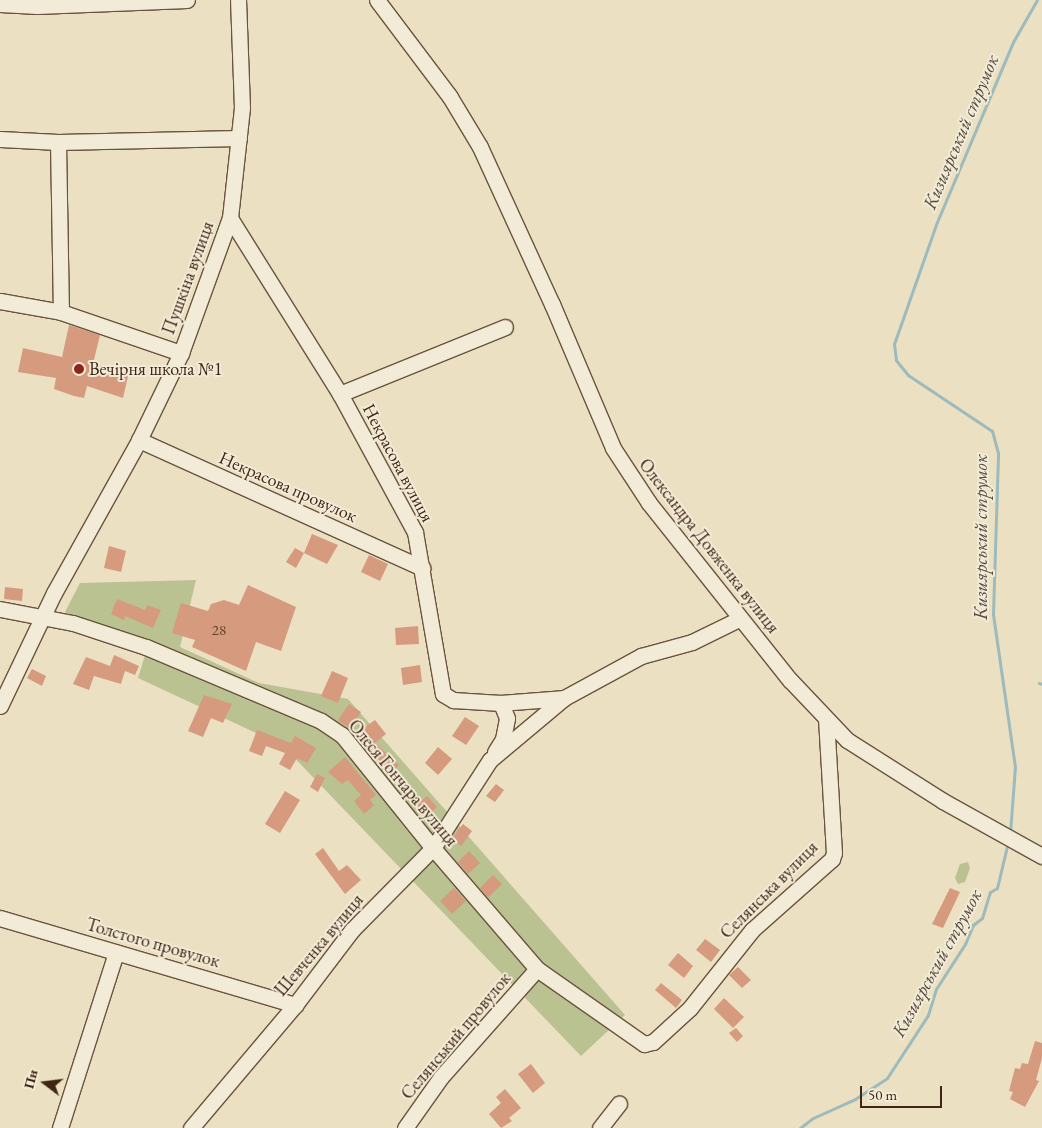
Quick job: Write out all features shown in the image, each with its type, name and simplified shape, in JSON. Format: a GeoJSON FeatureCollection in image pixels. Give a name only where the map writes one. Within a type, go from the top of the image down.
{"type":"FeatureCollection","features":[{"type":"Feature","properties":{"kind":"street"},"geometry":{"type":"LineString","coordinates":[[0,4],[37,6],[187,0]]}},
{"type":"Feature","properties":{"kind":"street","name":"Пушкіна вулиця"},"geometry":{"type":"LineString","coordinates":[[0,706],[44,617],[54,592],[139,440],[181,353],[230,218],[242,108],[238,0]]}},
{"type":"Feature","properties":{"kind":"street","name":"Олександра Довженка вулиця"},"geometry":{"type":"LineString","coordinates":[[377,0],[450,97],[480,147],[514,217],[613,448],[627,472],[739,619],[847,740],[878,762],[991,830],[1042,856]]}},
{"type":"Feature","properties":{"kind":"street"},"geometry":{"type":"LineString","coordinates":[[0,139],[58,142],[239,138]]}},
{"type":"Feature","properties":{"kind":"street"},"geometry":{"type":"LineString","coordinates":[[58,142],[61,312]]}},
{"type":"Feature","properties":{"kind":"street","name":"Некрасова вулиця"},"geometry":{"type":"LineString","coordinates":[[230,218],[340,394],[415,532],[443,694],[453,700],[501,702],[564,698]]}},
{"type":"Feature","properties":{"kind":"street"},"geometry":{"type":"LineString","coordinates":[[0,301],[61,312],[181,353]]}},
{"type":"Feature","properties":{"kind":"street"},"geometry":{"type":"LineString","coordinates":[[340,394],[505,327]]}},
{"type":"Feature","properties":{"kind":"street","name":"Некрасова провулок"},"geometry":{"type":"LineString","coordinates":[[139,440],[422,568]]}},
{"type":"Feature","properties":{"kind":"street","name":"Олеся Гончара вулиця"},"geometry":{"type":"LineString","coordinates":[[0,609],[73,623],[146,647],[322,721],[342,735],[433,848],[537,969],[637,1043]]}},
{"type":"Feature","properties":{"kind":"street","name":"Шевченка вулиця"},"geometry":{"type":"LineString","coordinates":[[490,760],[564,698],[641,656],[692,642],[739,619]]}},
{"type":"Feature","properties":{"kind":"street","name":"Шевченка вулиця"},"geometry":{"type":"LineString","coordinates":[[191,1128],[295,1005],[352,930],[433,848],[490,760],[506,730],[506,710],[501,702]]}},
{"type":"Feature","properties":{"kind":"street","name":"Селянська вулиця"},"geometry":{"type":"LineString","coordinates":[[637,1043],[653,1042],[682,1015],[752,930],[832,858],[826,718]]}},
{"type":"Feature","properties":{"kind":"street","name":"Толстого провулок"},"geometry":{"type":"LineString","coordinates":[[0,918],[295,1005]]}},
{"type":"Feature","properties":{"kind":"street"},"geometry":{"type":"LineString","coordinates":[[60,1128],[116,952]]}},
{"type":"Feature","properties":{"kind":"street","name":"Селянський провулок"},"geometry":{"type":"LineString","coordinates":[[405,1128],[441,1077],[537,969]]}},
{"type":"Feature","properties":{"kind":"street"},"geometry":{"type":"LineString","coordinates":[[600,1128],[619,1104]]}},
{"type":"Feature","properties":{"kind":"green space"},"geometry":{"type":"Polygon","coordinates":[[[196,580],[180,647],[259,683],[348,699],[625,1015],[581,1056],[282,745],[138,678],[145,655],[65,612],[80,583],[196,580]]]}},
{"type":"Feature","properties":{"kind":"green space"},"geometry":{"type":"Polygon","coordinates":[[[968,862],[970,868],[965,882],[958,884],[955,878],[960,864],[968,862]]]}},
{"type":"Feature","properties":{"kind":"building"},"geometry":{"type":"Polygon","coordinates":[[[69,325],[100,335],[93,364],[129,372],[123,398],[87,386],[84,398],[74,396],[54,389],[56,378],[18,372],[23,348],[62,357],[69,325]]]}},
{"type":"Feature","properties":{"kind":"building"},"geometry":{"type":"Polygon","coordinates":[[[312,534],[338,545],[327,564],[304,553],[312,534]]]}},
{"type":"Feature","properties":{"kind":"building"},"geometry":{"type":"Polygon","coordinates":[[[109,546],[126,551],[121,572],[104,568],[109,546]]]}},
{"type":"Feature","properties":{"kind":"building"},"geometry":{"type":"Polygon","coordinates":[[[295,548],[304,553],[296,568],[286,562],[295,548]]]}},
{"type":"Feature","properties":{"kind":"building"},"geometry":{"type":"Polygon","coordinates":[[[369,555],[388,564],[380,581],[361,572],[369,555]]]}},
{"type":"Feature","properties":{"kind":"building"},"geometry":{"type":"Polygon","coordinates":[[[248,585],[296,607],[281,651],[256,642],[246,671],[192,647],[195,640],[172,633],[181,603],[208,611],[211,604],[224,600],[239,605],[248,585]]]}},
{"type":"Feature","properties":{"kind":"building"},"geometry":{"type":"Polygon","coordinates":[[[5,587],[23,589],[22,601],[4,599],[5,587]]]}},
{"type":"Feature","properties":{"kind":"building"},"geometry":{"type":"Polygon","coordinates":[[[117,599],[145,610],[147,605],[161,610],[153,628],[125,616],[124,620],[111,614],[117,599]]]}},
{"type":"Feature","properties":{"kind":"building"},"geometry":{"type":"Polygon","coordinates":[[[418,626],[419,644],[396,645],[395,628],[418,626]]]}},
{"type":"Feature","properties":{"kind":"building"},"geometry":{"type":"Polygon","coordinates":[[[114,655],[139,666],[135,675],[125,671],[121,684],[94,676],[89,690],[73,684],[86,657],[110,666],[114,655]]]}},
{"type":"Feature","properties":{"kind":"building"},"geometry":{"type":"Polygon","coordinates":[[[420,665],[422,682],[403,685],[401,668],[420,665]]]}},
{"type":"Feature","properties":{"kind":"building"},"geometry":{"type":"Polygon","coordinates":[[[32,669],[46,676],[42,686],[27,678],[32,669]]]}},
{"type":"Feature","properties":{"kind":"building"},"geometry":{"type":"Polygon","coordinates":[[[332,671],[348,678],[338,703],[321,696],[332,671]]]}},
{"type":"Feature","properties":{"kind":"building"},"geometry":{"type":"Polygon","coordinates":[[[204,695],[232,704],[223,723],[211,718],[203,737],[188,731],[204,695]]]}},
{"type":"Feature","properties":{"kind":"building"},"geometry":{"type":"Polygon","coordinates":[[[349,704],[361,712],[350,729],[338,720],[349,704]]]}},
{"type":"Feature","properties":{"kind":"building"},"geometry":{"type":"Polygon","coordinates":[[[465,717],[479,726],[466,745],[452,736],[465,717]]]}},
{"type":"Feature","properties":{"kind":"building"},"geometry":{"type":"Polygon","coordinates":[[[375,720],[386,734],[375,743],[399,765],[390,776],[356,734],[375,720]]]}},
{"type":"Feature","properties":{"kind":"building"},"geometry":{"type":"Polygon","coordinates":[[[257,730],[291,743],[295,736],[316,748],[307,763],[297,758],[290,770],[279,764],[285,753],[266,746],[262,756],[249,751],[257,730]]]}},
{"type":"Feature","properties":{"kind":"building"},"geometry":{"type":"Polygon","coordinates":[[[438,747],[452,759],[438,775],[425,763],[438,747]]]}},
{"type":"Feature","properties":{"kind":"building"},"geometry":{"type":"Polygon","coordinates":[[[345,757],[376,795],[370,800],[374,805],[364,814],[354,801],[361,795],[348,780],[342,784],[328,772],[345,757]]]}},
{"type":"Feature","properties":{"kind":"building"},"geometry":{"type":"Polygon","coordinates":[[[317,774],[325,778],[318,792],[310,787],[317,774]]]}},
{"type":"Feature","properties":{"kind":"building"},"geometry":{"type":"Polygon","coordinates":[[[496,784],[504,790],[495,802],[486,796],[496,784]]]}},
{"type":"Feature","properties":{"kind":"building"},"geometry":{"type":"Polygon","coordinates":[[[285,791],[300,800],[280,833],[265,824],[285,791]]]}},
{"type":"Feature","properties":{"kind":"building"},"geometry":{"type":"Polygon","coordinates":[[[427,796],[437,807],[427,816],[417,805],[427,796]]]}},
{"type":"Feature","properties":{"kind":"building"},"geometry":{"type":"Polygon","coordinates":[[[463,824],[472,831],[461,846],[452,838],[463,824]]]}},
{"type":"Feature","properties":{"kind":"building"},"geometry":{"type":"Polygon","coordinates":[[[323,848],[339,871],[347,865],[361,880],[345,894],[315,854],[323,848]]]}},
{"type":"Feature","properties":{"kind":"building"},"geometry":{"type":"Polygon","coordinates":[[[469,851],[480,863],[468,874],[458,862],[469,851]]]}},
{"type":"Feature","properties":{"kind":"building"},"geometry":{"type":"Polygon","coordinates":[[[493,875],[502,884],[488,898],[480,888],[493,875]]]}},
{"type":"Feature","properties":{"kind":"building"},"geometry":{"type":"Polygon","coordinates":[[[454,888],[466,901],[452,914],[440,901],[454,888]]]}},
{"type":"Feature","properties":{"kind":"building"},"geometry":{"type":"Polygon","coordinates":[[[950,888],[960,892],[943,928],[932,924],[950,888]]]}},
{"type":"Feature","properties":{"kind":"building"},"geometry":{"type":"Polygon","coordinates":[[[705,939],[720,950],[711,962],[696,950],[705,939]]]}},
{"type":"Feature","properties":{"kind":"building"},"geometry":{"type":"Polygon","coordinates":[[[678,953],[693,966],[684,978],[668,965],[678,953]]]}},
{"type":"Feature","properties":{"kind":"building"},"geometry":{"type":"Polygon","coordinates":[[[738,967],[751,980],[742,988],[729,975],[738,967]]]}},
{"type":"Feature","properties":{"kind":"building"},"geometry":{"type":"Polygon","coordinates":[[[661,983],[682,1000],[676,1008],[655,990],[661,983]]]}},
{"type":"Feature","properties":{"kind":"building"},"geometry":{"type":"Polygon","coordinates":[[[724,998],[744,1017],[733,1028],[714,1009],[724,998]]]}},
{"type":"Feature","properties":{"kind":"building"},"geometry":{"type":"Polygon","coordinates":[[[736,1028],[743,1036],[737,1042],[729,1033],[736,1028]]]}},
{"type":"Feature","properties":{"kind":"building"},"geometry":{"type":"Polygon","coordinates":[[[1035,1041],[1042,1043],[1042,1058],[1036,1080],[1039,1081],[1025,1107],[1010,1099],[1013,1092],[1009,1091],[1015,1068],[1020,1069],[1022,1063],[1028,1064],[1035,1041]]]}},
{"type":"Feature","properties":{"kind":"building"},"geometry":{"type":"Polygon","coordinates":[[[531,1064],[545,1083],[533,1093],[518,1074],[531,1064]]]}},
{"type":"Feature","properties":{"kind":"building"},"geometry":{"type":"Polygon","coordinates":[[[505,1089],[521,1108],[509,1118],[512,1121],[501,1128],[489,1114],[501,1103],[496,1097],[505,1089]]]}},
{"type":"Feature","properties":{"kind":"waterway","name":"Кизиярський струмок"},"geometry":{"type":"LineString","coordinates":[[1010,833],[1015,767],[993,614],[998,453],[992,431],[908,375],[896,360],[894,344],[937,222],[1013,42],[1037,0]]}},
{"type":"Feature","properties":{"kind":"waterway","name":"Кизиярський струмок"},"geometry":{"type":"LineString","coordinates":[[800,1128],[813,1118],[855,1099],[887,1078],[928,1015],[936,989],[965,944],[973,925],[982,918],[990,892],[997,888],[1008,842]]}},
{"type":"Feature","properties":{"kind":"place","name":"Вечірня школа №1"},"geometry":{"type":"Point","coordinates":[79,369]}}]}
